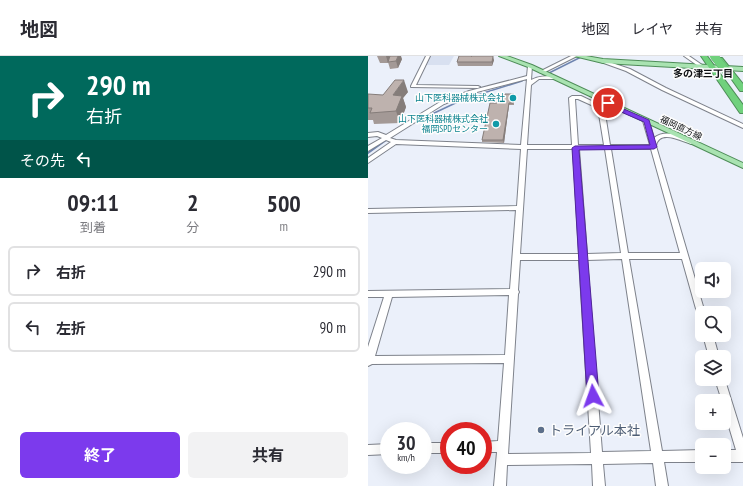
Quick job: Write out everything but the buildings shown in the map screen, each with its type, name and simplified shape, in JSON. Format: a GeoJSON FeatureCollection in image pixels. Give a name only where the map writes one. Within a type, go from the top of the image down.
{"type":"FeatureCollection","features":[{"type":"Feature","properties":{"kind":"highway"},"geometry":{"type":"LineString","coordinates":[[704,56],[743,111]]}},
{"type":"Feature","properties":{"kind":"highway"},"geometry":{"type":"LineString","coordinates":[[709,56],[743,108]]}},
{"type":"Feature","properties":{"kind":"highway"},"geometry":{"type":"LineString","coordinates":[[714,56],[743,96]]}},
{"type":"Feature","properties":{"kind":"highway"},"geometry":{"type":"LineString","coordinates":[[718,56],[743,89]]}},
{"type":"Feature","properties":{"kind":"main road","name":"福岡直方線"},"geometry":{"type":"LineString","coordinates":[[502,56],[530,66],[743,166]]}},
{"type":"Feature","properties":{"kind":"main road"},"geometry":{"type":"LineString","coordinates":[[576,56],[603,61],[743,69]]}},
{"type":"Feature","properties":{"kind":"street"},"geometry":{"type":"LineString","coordinates":[[428,56],[413,86],[489,87]]}},
{"type":"Feature","properties":{"kind":"street"},"geometry":{"type":"LineString","coordinates":[[541,72],[576,56]]}},
{"type":"Feature","properties":{"kind":"street"},"geometry":{"type":"LineString","coordinates":[[686,56],[703,67]]}},
{"type":"Feature","properties":{"kind":"street"},"geometry":{"type":"LineString","coordinates":[[603,61],[633,72],[664,89],[743,126]]}},
{"type":"Feature","properties":{"kind":"street"},"geometry":{"type":"LineString","coordinates":[[500,486],[518,257],[530,66]]}},
{"type":"Feature","properties":{"kind":"street"},"geometry":{"type":"LineString","coordinates":[[368,148],[442,103],[489,87],[538,78],[554,78]]}},
{"type":"Feature","properties":{"kind":"street"},"geometry":{"type":"LineString","coordinates":[[599,486],[572,98],[579,97],[601,107],[662,486]]}},
{"type":"Feature","properties":{"kind":"street"},"geometry":{"type":"LineString","coordinates":[[646,121],[699,306]]}},
{"type":"Feature","properties":{"kind":"street"},"geometry":{"type":"LineString","coordinates":[[368,135],[378,134],[394,141],[524,147],[654,147]]}},
{"type":"Feature","properties":{"kind":"street"},"geometry":{"type":"LineString","coordinates":[[654,147],[654,141],[661,135],[670,135],[691,142]]}},
{"type":"Feature","properties":{"kind":"street"},"geometry":{"type":"LineString","coordinates":[[368,161],[394,141]]}},
{"type":"Feature","properties":{"kind":"street"},"geometry":{"type":"LineString","coordinates":[[368,211],[520,208]]}},
{"type":"Feature","properties":{"kind":"street"},"geometry":{"type":"LineString","coordinates":[[518,257],[684,256]]}},
{"type":"Feature","properties":{"kind":"street"},"geometry":{"type":"LineString","coordinates":[[368,294],[515,292]]}},
{"type":"Feature","properties":{"kind":"street"},"geometry":{"type":"LineString","coordinates":[[389,294],[369,359],[509,359]]}},
{"type":"Feature","properties":{"kind":"street"},"geometry":{"type":"LineString","coordinates":[[722,386],[743,456],[731,456]]}},
{"type":"Feature","properties":{"kind":"street"},"geometry":{"type":"LineString","coordinates":[[492,447],[503,446]]}},
{"type":"Feature","properties":{"kind":"street"},"geometry":{"type":"LineString","coordinates":[[368,450],[380,449]]}},
{"type":"Feature","properties":{"kind":"street"},"geometry":{"type":"LineString","coordinates":[[502,460],[695,456]]}},
{"type":"Feature","properties":{"kind":"shaded area"},"geometry":{"type":"Polygon","coordinates":[[[430,56],[454,56],[449,65],[425,65],[430,56]]]}},
{"type":"Feature","properties":{"kind":"waterway"},"geometry":{"type":"LineString","coordinates":[[549,73],[583,56]]}},
{"type":"Feature","properties":{"kind":"waterway"},"geometry":{"type":"LineString","coordinates":[[413,123],[464,99],[522,81]]}},
{"type":"Feature","properties":{"kind":"waterway"},"geometry":{"type":"LineString","coordinates":[[368,153],[389,138]]}},
{"type":"Feature","properties":{"kind":"place","name":"山下医科器械株式会社"},"geometry":{"type":"Point","coordinates":[513,98]}},
{"type":"Feature","properties":{"kind":"place","name":"山下医科器械株式会社 福岡SPDセンター"},"geometry":{"type":"Point","coordinates":[496,124]}},
{"type":"Feature","properties":{"kind":"place","name":"トライアル本社"},"geometry":{"type":"Point","coordinates":[541,430]}},
{"type":"Feature","properties":{"kind":"district","name":"多の津三丁目"},"geometry":{"type":"Point","coordinates":[703,73]}},
{"type":"Feature","properties":{"kind":"route"},"geometry":{"type":"LineString","coordinates":[[593,396],[575,148],[654,147],[646,121],[608,103]]}}]}
